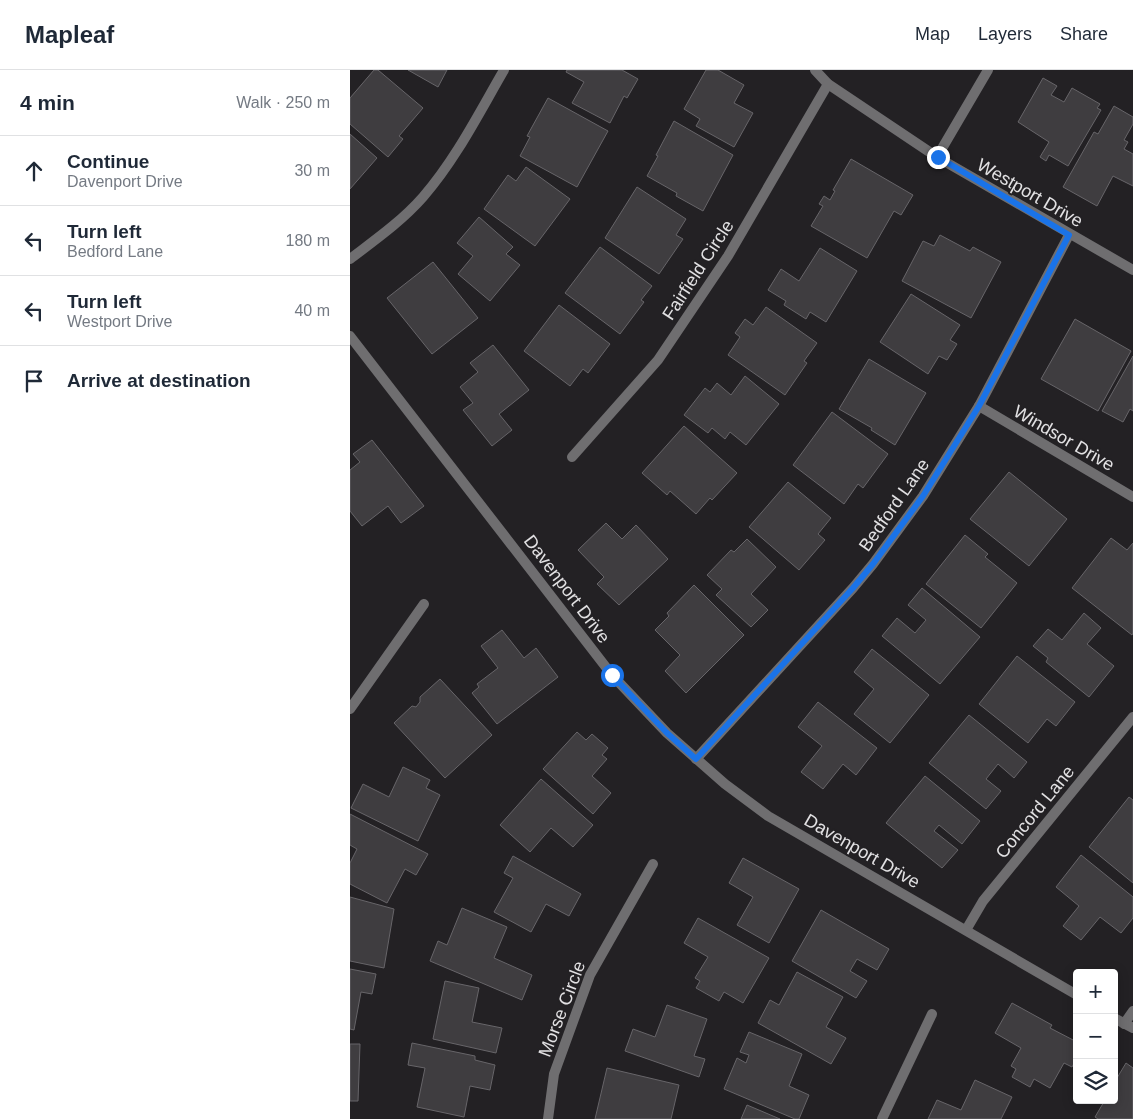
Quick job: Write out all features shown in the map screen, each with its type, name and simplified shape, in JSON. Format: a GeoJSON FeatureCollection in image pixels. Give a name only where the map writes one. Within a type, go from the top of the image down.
{"type":"FeatureCollection","features":[{"type":"Feature","properties":{"kind":"street"},"geometry":{"type":"LineString","coordinates":[[350,259],[399,222],[423,197],[451,162],[504,70]]}},
{"type":"Feature","properties":{"kind":"street","name":"Westport Drive"},"geometry":{"type":"LineString","coordinates":[[815,70],[828,84],[938,157],[1069,235],[1133,270]]}},
{"type":"Feature","properties":{"kind":"street"},"geometry":{"type":"LineString","coordinates":[[938,157],[988,70]]}},
{"type":"Feature","properties":{"kind":"street","name":"Fairfield Circle"},"geometry":{"type":"LineString","coordinates":[[572,457],[658,360],[728,256],[828,84]]}},
{"type":"Feature","properties":{"kind":"street","name":"Bedford Lane"},"geometry":{"type":"LineString","coordinates":[[696,759],[853,588],[923,496],[979,406],[1069,235]]}},
{"type":"Feature","properties":{"kind":"street","name":"Davenport Drive"},"geometry":{"type":"LineString","coordinates":[[350,336],[612,675],[667,733],[725,784],[768,816],[1073,993]]}},
{"type":"Feature","properties":{"kind":"street","name":"Windsor Drive"},"geometry":{"type":"LineString","coordinates":[[979,406],[1133,497]]}},
{"type":"Feature","properties":{"kind":"street"},"geometry":{"type":"LineString","coordinates":[[350,709],[424,604]]}},
{"type":"Feature","properties":{"kind":"street","name":"Concord Lane"},"geometry":{"type":"LineString","coordinates":[[966,930],[983,902],[1133,717]]}},
{"type":"Feature","properties":{"kind":"street","name":"Morse Circle"},"geometry":{"type":"LineString","coordinates":[[548,1119],[554,1074],[590,975],[653,864]]}},
{"type":"Feature","properties":{"kind":"street"},"geometry":{"type":"LineString","coordinates":[[1129,1026],[1133,1011]]}},
{"type":"Feature","properties":{"kind":"street"},"geometry":{"type":"LineString","coordinates":[[882,1119],[932,1014]]}},
{"type":"Feature","properties":{"kind":"building"},"geometry":{"type":"Polygon","coordinates":[[[374,70],[378,70],[423,108],[399,136],[403,139],[388,157],[350,124],[350,98],[374,70]]]}},
{"type":"Feature","properties":{"kind":"building"},"geometry":{"type":"Polygon","coordinates":[[[408,70],[447,70],[438,87],[408,70]]]}},
{"type":"Feature","properties":{"kind":"building"},"geometry":{"type":"Polygon","coordinates":[[[567,70],[622,70],[638,79],[627,98],[624,96],[610,123],[572,103],[584,82],[566,72],[567,70]]]}},
{"type":"Feature","properties":{"kind":"building"},"geometry":{"type":"Polygon","coordinates":[[[706,70],[718,70],[744,85],[734,103],[753,113],[734,147],[696,126],[700,119],[684,109],[706,70]]]}},
{"type":"Feature","properties":{"kind":"building"},"geometry":{"type":"Polygon","coordinates":[[[1043,78],[1057,86],[1051,95],[1064,102],[1072,88],[1100,104],[1097,108],[1101,110],[1068,166],[1049,155],[1046,161],[1040,157],[1049,142],[1018,122],[1043,78]]]}},
{"type":"Feature","properties":{"kind":"building"},"geometry":{"type":"Polygon","coordinates":[[[548,98],[608,131],[577,187],[520,156],[530,137],[527,136],[548,98]]]}},
{"type":"Feature","properties":{"kind":"building"},"geometry":{"type":"Polygon","coordinates":[[[1114,106],[1133,117],[1133,124],[1124,140],[1128,142],[1124,149],[1133,154],[1133,186],[1113,176],[1097,206],[1063,187],[1094,132],[1098,134],[1114,106]]]}},
{"type":"Feature","properties":{"kind":"building"},"geometry":{"type":"Polygon","coordinates":[[[674,121],[733,155],[703,211],[676,196],[677,193],[647,176],[674,121]]]}},
{"type":"Feature","properties":{"kind":"building"},"geometry":{"type":"Polygon","coordinates":[[[350,134],[377,158],[350,189],[350,134]]]}},
{"type":"Feature","properties":{"kind":"building"},"geometry":{"type":"Polygon","coordinates":[[[851,159],[913,195],[901,215],[894,211],[867,258],[811,226],[823,206],[819,204],[824,196],[830,200],[835,191],[833,190],[851,159]]]}},
{"type":"Feature","properties":{"kind":"building"},"geometry":{"type":"Polygon","coordinates":[[[526,167],[570,199],[535,246],[484,209],[508,175],[516,181],[526,167]]]}},
{"type":"Feature","properties":{"kind":"building"},"geometry":{"type":"Polygon","coordinates":[[[637,187],[686,219],[676,235],[683,239],[659,274],[605,238],[637,187]]]}},
{"type":"Feature","properties":{"kind":"building"},"geometry":{"type":"Polygon","coordinates":[[[479,217],[513,247],[506,254],[520,265],[490,301],[458,274],[473,256],[457,243],[479,217]]]}},
{"type":"Feature","properties":{"kind":"building"},"geometry":{"type":"Polygon","coordinates":[[[940,235],[970,251],[973,247],[1001,262],[971,318],[902,281],[923,241],[934,246],[940,235]]]}},
{"type":"Feature","properties":{"kind":"building"},"geometry":{"type":"Polygon","coordinates":[[[600,247],[652,286],[641,300],[644,302],[620,334],[565,293],[600,247]]]}},
{"type":"Feature","properties":{"kind":"building"},"geometry":{"type":"Polygon","coordinates":[[[820,248],[857,271],[826,322],[810,312],[806,319],[784,305],[786,301],[768,290],[781,269],[799,281],[820,248]]]}},
{"type":"Feature","properties":{"kind":"building"},"geometry":{"type":"Polygon","coordinates":[[[433,262],[478,318],[432,354],[387,298],[433,262]]]}},
{"type":"Feature","properties":{"kind":"building"},"geometry":{"type":"Polygon","coordinates":[[[911,294],[960,325],[950,340],[957,344],[947,360],[939,356],[928,374],[880,342],[911,294]]]}},
{"type":"Feature","properties":{"kind":"building"},"geometry":{"type":"Polygon","coordinates":[[[559,305],[610,344],[588,373],[583,369],[570,386],[524,351],[559,305]]]}},
{"type":"Feature","properties":{"kind":"building"},"geometry":{"type":"Polygon","coordinates":[[[766,307],[817,343],[804,361],[807,363],[785,395],[728,355],[740,337],[735,333],[745,319],[753,325],[766,307]]]}},
{"type":"Feature","properties":{"kind":"building"},"geometry":{"type":"Polygon","coordinates":[[[1075,319],[1131,351],[1098,411],[1041,379],[1075,319]]]}},
{"type":"Feature","properties":{"kind":"building"},"geometry":{"type":"Polygon","coordinates":[[[493,345],[529,390],[499,414],[512,430],[492,446],[463,410],[473,403],[460,387],[478,372],[470,363],[493,345]]]}},
{"type":"Feature","properties":{"kind":"building"},"geometry":{"type":"Polygon","coordinates":[[[1133,356],[1133,411],[1130,409],[1123,422],[1102,411],[1133,356]]]}},
{"type":"Feature","properties":{"kind":"building"},"geometry":{"type":"Polygon","coordinates":[[[869,359],[926,393],[895,445],[871,430],[872,428],[839,409],[869,359]]]}},
{"type":"Feature","properties":{"kind":"building"},"geometry":{"type":"Polygon","coordinates":[[[745,376],[779,404],[746,445],[730,432],[725,439],[712,428],[708,433],[684,415],[705,388],[710,392],[717,383],[731,395],[745,376]]]}},
{"type":"Feature","properties":{"kind":"building"},"geometry":{"type":"Polygon","coordinates":[[[832,412],[888,454],[863,488],[858,484],[844,504],[793,465],[832,412]]]}},
{"type":"Feature","properties":{"kind":"building"},"geometry":{"type":"Polygon","coordinates":[[[684,426],[737,473],[696,514],[670,491],[667,495],[642,473],[684,426]]]}},
{"type":"Feature","properties":{"kind":"building"},"geometry":{"type":"Polygon","coordinates":[[[372,440],[424,506],[401,523],[388,506],[362,526],[350,511],[350,470],[360,462],[353,454],[372,440]]]}},
{"type":"Feature","properties":{"kind":"building"},"geometry":{"type":"Polygon","coordinates":[[[1009,472],[1067,519],[1029,566],[970,519],[1009,472]]]}},
{"type":"Feature","properties":{"kind":"building"},"geometry":{"type":"Polygon","coordinates":[[[788,482],[831,518],[818,534],[825,540],[799,570],[749,527],[788,482]]]}},
{"type":"Feature","properties":{"kind":"building"},"geometry":{"type":"Polygon","coordinates":[[[606,523],[622,539],[636,525],[668,559],[619,605],[597,584],[604,577],[578,550],[606,523]]]}},
{"type":"Feature","properties":{"kind":"building"},"geometry":{"type":"Polygon","coordinates":[[[965,535],[988,554],[985,557],[1017,583],[981,628],[926,584],[965,535]]]}},
{"type":"Feature","properties":{"kind":"building"},"geometry":{"type":"Polygon","coordinates":[[[1111,538],[1127,550],[1133,543],[1132,635],[1072,588],[1111,538]]]}},
{"type":"Feature","properties":{"kind":"building"},"geometry":{"type":"Polygon","coordinates":[[[747,539],[776,567],[751,594],[768,610],[751,627],[716,595],[722,589],[707,575],[731,550],[734,552],[747,539]]]}},
{"type":"Feature","properties":{"kind":"building"},"geometry":{"type":"Polygon","coordinates":[[[694,585],[744,635],[686,693],[665,671],[680,655],[655,630],[669,616],[667,613],[694,585]]]}},
{"type":"Feature","properties":{"kind":"building"},"geometry":{"type":"Polygon","coordinates":[[[922,588],[980,637],[940,684],[882,636],[897,618],[915,633],[926,620],[908,605],[922,588]]]}},
{"type":"Feature","properties":{"kind":"building"},"geometry":{"type":"Polygon","coordinates":[[[1084,613],[1101,628],[1087,644],[1114,666],[1089,697],[1046,662],[1048,658],[1033,646],[1048,629],[1062,640],[1084,613]]]}},
{"type":"Feature","properties":{"kind":"building"},"geometry":{"type":"Polygon","coordinates":[[[502,630],[524,658],[536,648],[558,677],[497,724],[472,693],[479,687],[477,684],[498,668],[481,646],[502,630]]]}},
{"type":"Feature","properties":{"kind":"building"},"geometry":{"type":"Polygon","coordinates":[[[872,649],[929,695],[890,743],[854,714],[874,689],[854,672],[872,649]]]}},
{"type":"Feature","properties":{"kind":"building"},"geometry":{"type":"Polygon","coordinates":[[[1017,656],[1075,702],[1056,726],[1047,719],[1028,743],[979,704],[1017,656]]]}},
{"type":"Feature","properties":{"kind":"building"},"geometry":{"type":"Polygon","coordinates":[[[440,679],[492,735],[445,778],[394,723],[412,706],[416,707],[420,702],[420,697],[440,679]]]}},
{"type":"Feature","properties":{"kind":"building"},"geometry":{"type":"Polygon","coordinates":[[[818,702],[877,748],[856,775],[843,764],[823,789],[801,772],[822,746],[798,727],[818,702]]]}},
{"type":"Feature","properties":{"kind":"building"},"geometry":{"type":"Polygon","coordinates":[[[969,715],[1027,762],[1014,778],[998,764],[986,779],[1001,791],[986,809],[929,763],[969,715]]]}},
{"type":"Feature","properties":{"kind":"building"},"geometry":{"type":"Polygon","coordinates":[[[577,732],[586,740],[592,734],[608,748],[602,755],[607,759],[592,776],[611,793],[593,814],[543,769],[577,732]]]}},
{"type":"Feature","properties":{"kind":"building"},"geometry":{"type":"Polygon","coordinates":[[[403,767],[430,780],[426,788],[440,795],[418,841],[351,808],[363,784],[389,797],[403,767]]]}},
{"type":"Feature","properties":{"kind":"building"},"geometry":{"type":"Polygon","coordinates":[[[925,776],[980,821],[962,844],[939,825],[934,831],[958,850],[942,868],[886,823],[925,776]]]}},
{"type":"Feature","properties":{"kind":"building"},"geometry":{"type":"Polygon","coordinates":[[[541,779],[593,825],[573,847],[551,828],[530,852],[500,825],[541,779]]]}},
{"type":"Feature","properties":{"kind":"building"},"geometry":{"type":"Polygon","coordinates":[[[1129,797],[1133,800],[1133,883],[1089,847],[1129,797]]]}},
{"type":"Feature","properties":{"kind":"building"},"geometry":{"type":"Polygon","coordinates":[[[350,814],[428,854],[416,875],[405,869],[387,903],[350,884],[350,863],[357,849],[350,845],[350,814]]]}},
{"type":"Feature","properties":{"kind":"building"},"geometry":{"type":"Polygon","coordinates":[[[1081,855],[1133,897],[1133,918],[1121,933],[1100,917],[1081,940],[1063,926],[1079,906],[1056,887],[1081,855]]]}},
{"type":"Feature","properties":{"kind":"building"},"geometry":{"type":"Polygon","coordinates":[[[513,856],[581,894],[569,916],[546,904],[531,932],[494,912],[513,878],[504,873],[513,856]]]}},
{"type":"Feature","properties":{"kind":"building"},"geometry":{"type":"Polygon","coordinates":[[[743,858],[799,889],[769,943],[737,925],[753,897],[729,883],[743,858]]]}},
{"type":"Feature","properties":{"kind":"building"},"geometry":{"type":"Polygon","coordinates":[[[350,897],[394,909],[384,968],[350,961],[350,897]]]}},
{"type":"Feature","properties":{"kind":"building"},"geometry":{"type":"Polygon","coordinates":[[[462,908],[507,927],[494,958],[532,975],[522,1000],[430,961],[438,941],[447,945],[462,908]]]}},
{"type":"Feature","properties":{"kind":"building"},"geometry":{"type":"Polygon","coordinates":[[[821,910],[889,949],[877,970],[857,959],[850,971],[867,981],[856,998],[792,961],[821,910]]]}},
{"type":"Feature","properties":{"kind":"building"},"geometry":{"type":"Polygon","coordinates":[[[698,918],[769,958],[743,1003],[724,992],[719,1001],[696,988],[700,981],[695,978],[708,957],[684,943],[698,918]]]}},
{"type":"Feature","properties":{"kind":"building"},"geometry":{"type":"Polygon","coordinates":[[[350,969],[376,974],[372,994],[361,992],[354,1030],[350,1029],[350,969]]]}},
{"type":"Feature","properties":{"kind":"building"},"geometry":{"type":"Polygon","coordinates":[[[797,972],[843,997],[826,1027],[846,1038],[831,1064],[758,1023],[770,1000],[779,1005],[797,972]]]}},
{"type":"Feature","properties":{"kind":"building"},"geometry":{"type":"Polygon","coordinates":[[[445,981],[479,988],[472,1022],[502,1028],[496,1053],[433,1039],[445,981]]]}},
{"type":"Feature","properties":{"kind":"building"},"geometry":{"type":"Polygon","coordinates":[[[1012,1003],[1052,1025],[1050,1028],[1073,1040],[1073,1065],[1072,1067],[1064,1063],[1050,1088],[1034,1079],[1030,1087],[1012,1077],[1016,1069],[1011,1066],[1021,1048],[995,1033],[1012,1003]]]}},
{"type":"Feature","properties":{"kind":"building"},"geometry":{"type":"Polygon","coordinates":[[[667,1005],[707,1019],[694,1056],[705,1059],[699,1077],[625,1051],[633,1029],[655,1037],[667,1005]]]}},
{"type":"Feature","properties":{"kind":"building"},"geometry":{"type":"Polygon","coordinates":[[[749,1032],[802,1054],[789,1086],[809,1095],[799,1119],[724,1089],[737,1058],[746,1063],[749,1055],[740,1052],[749,1032]]]}},
{"type":"Feature","properties":{"kind":"building"},"geometry":{"type":"Polygon","coordinates":[[[412,1043],[475,1056],[475,1060],[495,1065],[490,1090],[470,1086],[464,1117],[417,1107],[425,1068],[408,1065],[412,1043]]]}},
{"type":"Feature","properties":{"kind":"building"},"geometry":{"type":"Polygon","coordinates":[[[350,1044],[360,1044],[358,1101],[350,1101],[350,1044]]]}},
{"type":"Feature","properties":{"kind":"building"},"geometry":{"type":"Polygon","coordinates":[[[1126,1063],[1133,1068],[1133,1119],[1098,1119],[1095,1117],[1103,1104],[1118,1104],[1118,1076],[1126,1063]]]}},
{"type":"Feature","properties":{"kind":"building"},"geometry":{"type":"Polygon","coordinates":[[[607,1068],[679,1085],[671,1119],[595,1119],[607,1068]]]}},
{"type":"Feature","properties":{"kind":"building"},"geometry":{"type":"Polygon","coordinates":[[[975,1080],[1012,1097],[1001,1119],[928,1119],[937,1100],[961,1110],[975,1080]]]}},
{"type":"Feature","properties":{"kind":"building"},"geometry":{"type":"Polygon","coordinates":[[[747,1105],[780,1119],[741,1119],[747,1105]]]}},
{"type":"Feature","properties":{"kind":"route"},"geometry":{"type":"LineString","coordinates":[[612,675],[667,733],[696,759],[853,588],[923,496],[979,406],[1069,235],[938,157]]}}]}
